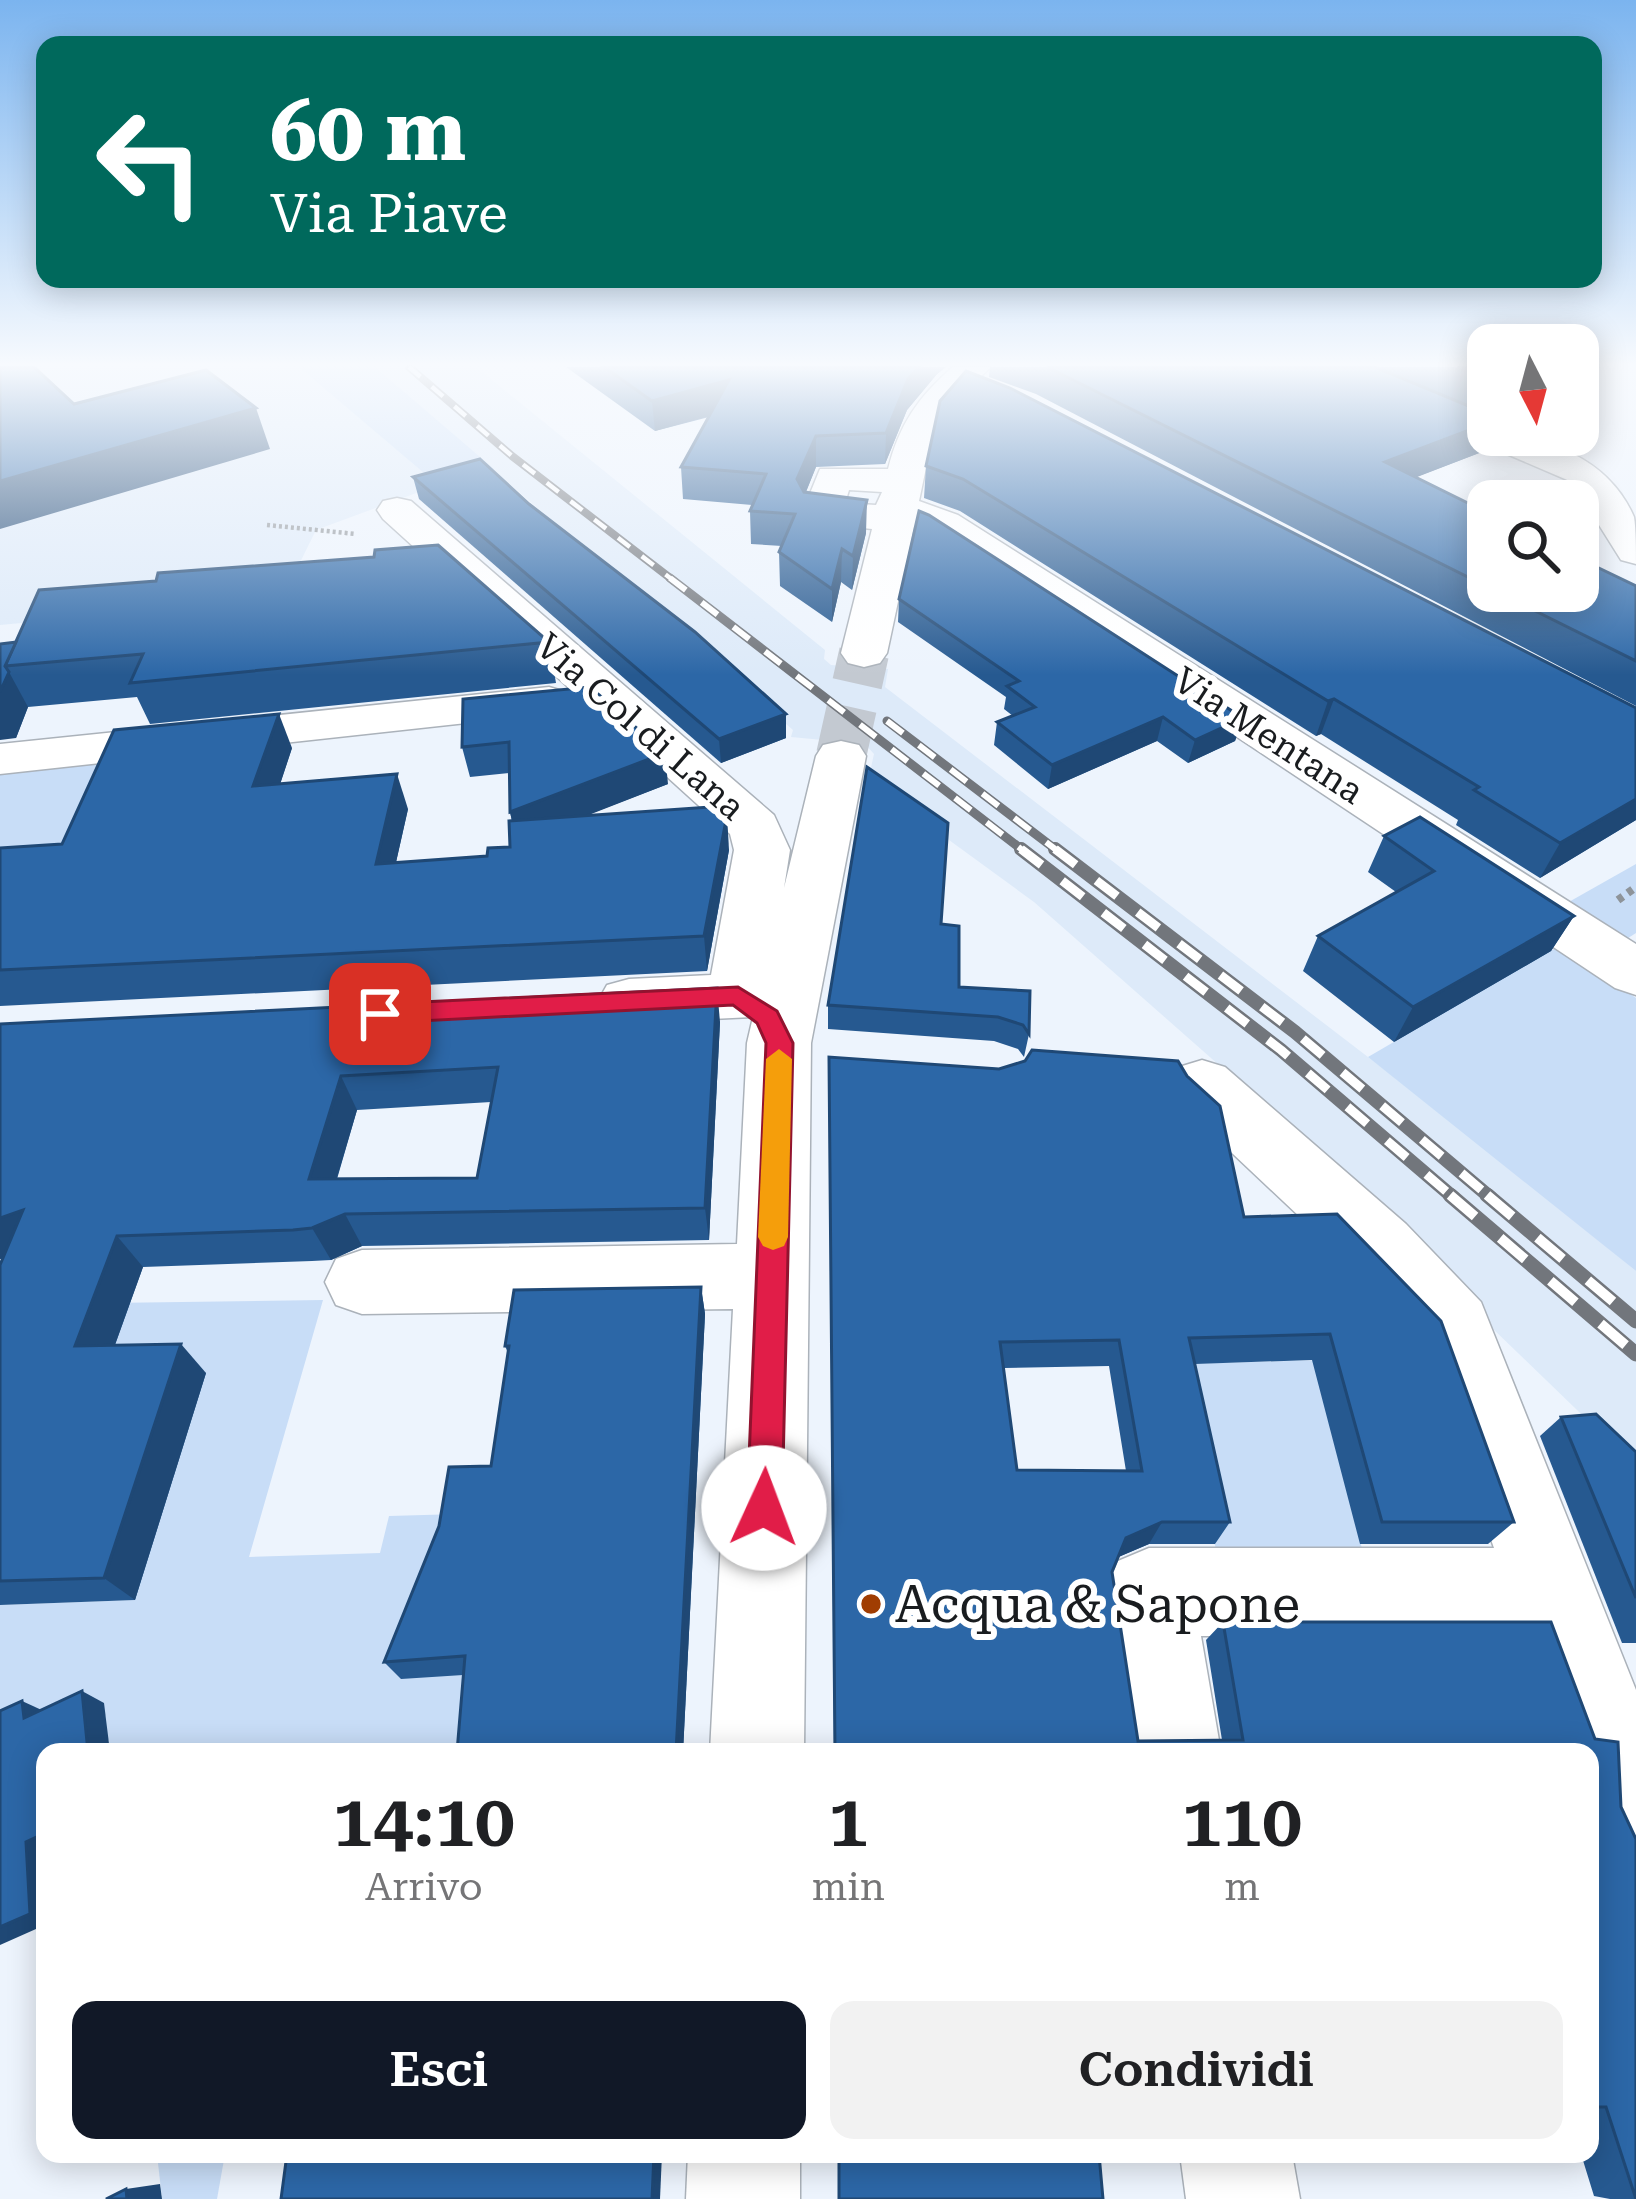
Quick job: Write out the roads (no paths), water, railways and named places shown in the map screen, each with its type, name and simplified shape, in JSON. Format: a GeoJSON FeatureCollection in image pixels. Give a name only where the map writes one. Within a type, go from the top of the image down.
{"type":"FeatureCollection","features":[{"type":"Feature","properties":{"kind":"street"},"geometry":{"type":"LineString","coordinates":[[864,653],[907,470]]}},
{"type":"Feature","properties":{"kind":"street"},"geometry":{"type":"LineString","coordinates":[[1576,470],[1586,474],[1636,551]]}},
{"type":"Feature","properties":{"kind":"street","name":"Via Mentana"},"geometry":{"type":"LineString","coordinates":[[897,502],[944,524],[1636,973]]}},
{"type":"Feature","properties":{"kind":"street","name":"Via Col di Lana"},"geometry":{"type":"LineString","coordinates":[[397,510],[755,826],[761,838],[783,1027]]}},
{"type":"Feature","properties":{"kind":"street"},"geometry":{"type":"LineString","coordinates":[[0,759],[607,696]]}},
{"type":"Feature","properties":{"kind":"street"},"geometry":{"type":"LineString","coordinates":[[757,1743],[783,1027],[841,756]]}},
{"type":"Feature","properties":{"kind":"street"},"geometry":{"type":"LineString","coordinates":[[570,1004],[783,1027]]}},
{"type":"Feature","properties":{"kind":"street"},"geometry":{"type":"LineString","coordinates":[[1225,1106],[1380,1246],[1454,1326],[1636,1813]]}},
{"type":"Feature","properties":{"kind":"street"},"geometry":{"type":"LineString","coordinates":[[362,1282],[772,1276]]}},
{"type":"Feature","properties":{"kind":"street"},"geometry":{"type":"LineString","coordinates":[[1173,1743],[1149,1592],[1553,1592]]}},
{"type":"Feature","properties":{"kind":"street"},"geometry":{"type":"LineString","coordinates":[[743,2199],[744,2163]]}},
{"type":"Feature","properties":{"kind":"street"},"geometry":{"type":"LineString","coordinates":[[1237,2163],[1243,2199]]}},
{"type":"Feature","properties":{"kind":"tunnel"},"geometry":{"type":"LineString","coordinates":[[841,756],[864,653]]}},
{"type":"Feature","properties":{"kind":"railway"},"geometry":{"type":"LineString","coordinates":[[530,470],[674,581]]}},
{"type":"Feature","properties":{"kind":"railway"},"geometry":{"type":"LineString","coordinates":[[670,578],[1025,852]]}},
{"type":"Feature","properties":{"kind":"railway"},"geometry":{"type":"LineString","coordinates":[[887,721],[1059,852]]}},
{"type":"Feature","properties":{"kind":"railway"},"geometry":{"type":"LineString","coordinates":[[1021,849],[1281,1050],[1454,1198]]}},
{"type":"Feature","properties":{"kind":"railway"},"geometry":{"type":"LineString","coordinates":[[1055,849],[1295,1032],[1491,1198]]}},
{"type":"Feature","properties":{"kind":"railway"},"geometry":{"type":"LineString","coordinates":[[1450,1195],[1636,1354]]}},
{"type":"Feature","properties":{"kind":"railway"},"geometry":{"type":"LineString","coordinates":[[1487,1195],[1636,1321]]}},
{"type":"Feature","properties":{"kind":"place","name":"Acqua & Sapone"},"geometry":{"type":"Point","coordinates":[871,1604]}}]}
